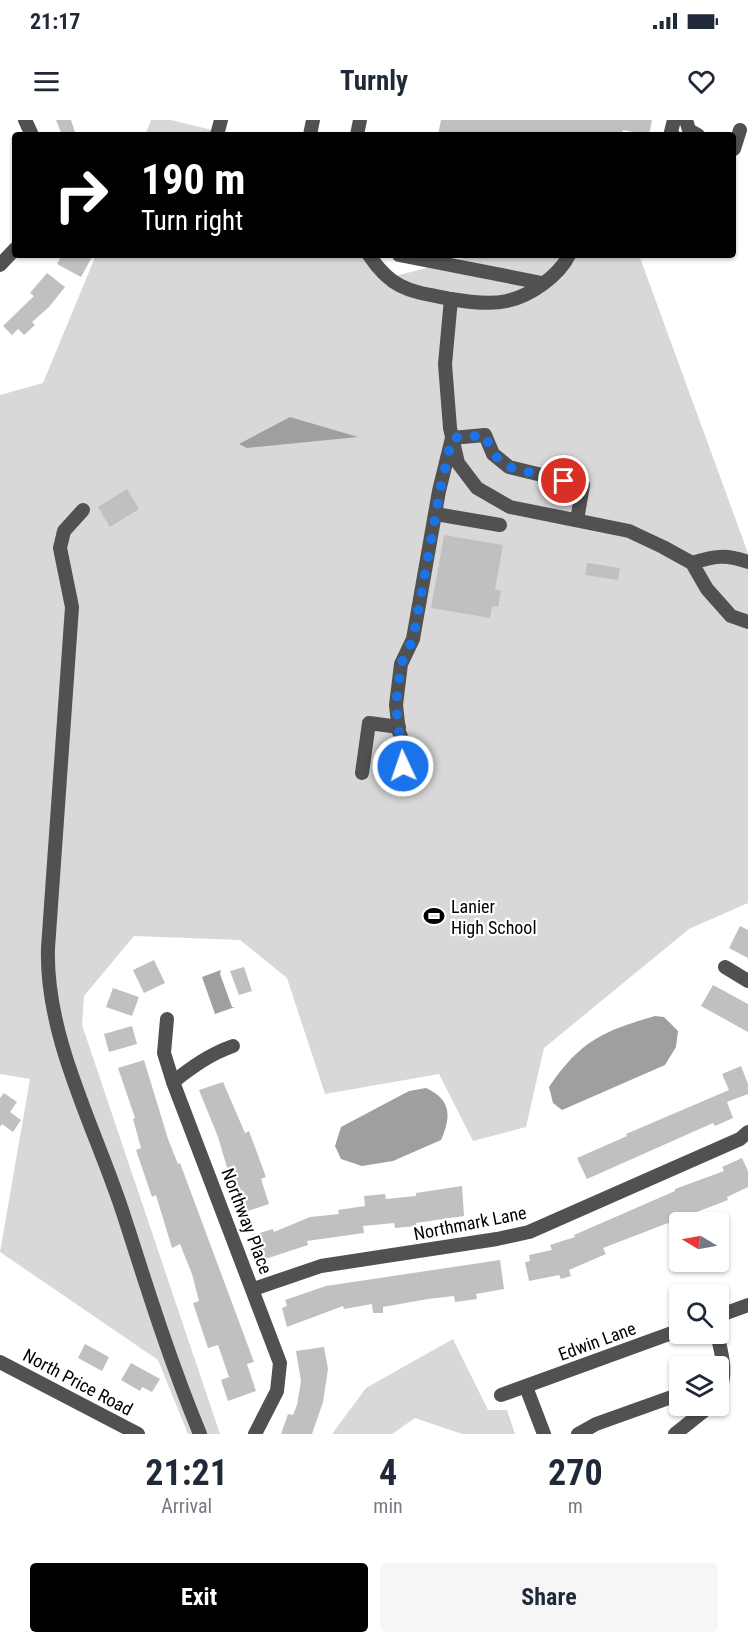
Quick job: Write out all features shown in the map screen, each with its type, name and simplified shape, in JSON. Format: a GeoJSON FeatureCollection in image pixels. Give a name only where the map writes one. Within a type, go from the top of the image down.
{"type":"FeatureCollection","features":[{"type":"Feature","properties":{"kind":"street"},"geometry":{"type":"LineString","coordinates":[[0,265],[12,252]]}},
{"type":"Feature","properties":{"kind":"street"},"geometry":{"type":"LineString","coordinates":[[371,258],[382,274],[396,284],[420,293],[477,303],[507,301],[542,283],[564,264],[566,258]]}},
{"type":"Feature","properties":{"kind":"street"},"geometry":{"type":"LineString","coordinates":[[414,258],[542,283]]}},
{"type":"Feature","properties":{"kind":"street"},"geometry":{"type":"LineString","coordinates":[[451,299],[445,364],[452,438],[458,463],[477,488],[510,507],[629,531],[692,563],[707,589],[731,616],[748,621]]}},
{"type":"Feature","properties":{"kind":"street"},"geometry":{"type":"LineString","coordinates":[[452,438],[485,435],[493,454],[509,467],[583,485],[577,520]]}},
{"type":"Feature","properties":{"kind":"street"},"geometry":{"type":"LineString","coordinates":[[400,781],[407,750],[399,727],[396,705],[401,664],[413,639],[435,514],[452,438]]}},
{"type":"Feature","properties":{"kind":"street"},"geometry":{"type":"LineString","coordinates":[[441,485],[450,479],[473,483]]}},
{"type":"Feature","properties":{"kind":"street"},"geometry":{"type":"LineString","coordinates":[[83,510],[64,531],[60,548],[72,607],[48,948],[51,1001],[100,1153],[200,1434]]}},
{"type":"Feature","properties":{"kind":"street"},"geometry":{"type":"LineString","coordinates":[[435,514],[500,525]]}},
{"type":"Feature","properties":{"kind":"street"},"geometry":{"type":"LineString","coordinates":[[692,563],[729,555],[748,562]]}},
{"type":"Feature","properties":{"kind":"street"},"geometry":{"type":"LineString","coordinates":[[362,773],[369,723],[399,727]]}},
{"type":"Feature","properties":{"kind":"street"},"geometry":{"type":"LineString","coordinates":[[725,967],[748,981]]}},
{"type":"Feature","properties":{"kind":"street","name":"Northway Place"},"geometry":{"type":"LineString","coordinates":[[167,1019],[164,1053],[173,1082],[254,1289],[280,1363],[277,1391],[255,1434]]}},
{"type":"Feature","properties":{"kind":"street"},"geometry":{"type":"LineString","coordinates":[[173,1082],[218,1051],[233,1046]]}},
{"type":"Feature","properties":{"kind":"street","name":"Northmark Lane"},"geometry":{"type":"LineString","coordinates":[[254,1289],[321,1266],[529,1232],[730,1143],[748,1132]]}},
{"type":"Feature","properties":{"kind":"street"},"geometry":{"type":"LineString","coordinates":[[729,1312],[748,1305]]}},
{"type":"Feature","properties":{"kind":"street","name":"Edwin Lane"},"geometry":{"type":"LineString","coordinates":[[501,1395],[669,1334]]}},
{"type":"Feature","properties":{"kind":"street","name":"North Price Road"},"geometry":{"type":"LineString","coordinates":[[0,1362],[133,1433]]}},
{"type":"Feature","properties":{"kind":"street"},"geometry":{"type":"LineString","coordinates":[[526,1387],[544,1434]]}},
{"type":"Feature","properties":{"kind":"street"},"geometry":{"type":"LineString","coordinates":[[578,1434],[596,1424],[669,1398]]}},
{"type":"Feature","properties":{"kind":"street"},"geometry":{"type":"LineString","coordinates":[[675,1434],[698,1416]]}},
{"type":"Feature","properties":{"kind":"shaded area"},"geometry":{"type":"Polygon","coordinates":[[[151,120],[171,120],[220,132],[146,132],[151,120]]]}},
{"type":"Feature","properties":{"kind":"shaded area"},"geometry":{"type":"Polygon","coordinates":[[[95,258],[368,258],[380,280],[464,258],[640,258],[748,553],[748,903],[689,929],[544,1048],[526,1127],[473,1141],[439,1074],[325,1094],[287,978],[240,940],[134,936],[84,996],[82,1025],[220,1434],[188,1434],[158,1360],[0,1252],[30,1079],[0,1074],[0,395],[43,383],[95,258]]]}},
{"type":"Feature","properties":{"kind":"shaded area"},"geometry":{"type":"Polygon","coordinates":[[[290,417],[358,437],[247,448],[239,444],[290,417]]]}},
{"type":"Feature","properties":{"kind":"shaded area"},"geometry":{"type":"Polygon","coordinates":[[[221,970],[220,974],[232,1007],[235,1007],[215,1014],[202,977],[221,970]]]}},
{"type":"Feature","properties":{"kind":"shaded area"},"geometry":{"type":"Polygon","coordinates":[[[655,1016],[664,1017],[678,1031],[676,1047],[665,1065],[562,1110],[553,1103],[549,1087],[560,1071],[582,1048],[607,1033],[655,1016]]]}},
{"type":"Feature","properties":{"kind":"shaded area"},"geometry":{"type":"Polygon","coordinates":[[[426,1088],[441,1098],[447,1110],[447,1124],[441,1140],[393,1161],[362,1166],[341,1159],[335,1146],[341,1127],[409,1091],[426,1088]]]}},
{"type":"Feature","properties":{"kind":"shaded area"},"geometry":{"type":"Polygon","coordinates":[[[453,1339],[488,1410],[507,1410],[515,1434],[462,1434],[415,1418],[392,1434],[332,1434],[366,1388],[453,1339]]]}},
{"type":"Feature","properties":{"kind":"building"},"geometry":{"type":"Polygon","coordinates":[[[56,120],[71,120],[75,132],[61,132],[56,120]]]}},
{"type":"Feature","properties":{"kind":"building"},"geometry":{"type":"Polygon","coordinates":[[[441,120],[652,120],[650,132],[623,130],[623,132],[439,132],[441,120]]]}},
{"type":"Feature","properties":{"kind":"building"},"geometry":{"type":"Polygon","coordinates":[[[60,258],[91,258],[81,277],[57,264],[60,258]]]}},
{"type":"Feature","properties":{"kind":"building"},"geometry":{"type":"Polygon","coordinates":[[[47,273],[65,287],[49,307],[32,322],[35,325],[24,335],[18,329],[12,335],[3,326],[34,296],[30,293],[47,273]]]}},
{"type":"Feature","properties":{"kind":"building"},"geometry":{"type":"Polygon","coordinates":[[[127,489],[139,509],[110,527],[98,507],[127,489]]]}},
{"type":"Feature","properties":{"kind":"building"},"geometry":{"type":"Polygon","coordinates":[[[444,535],[503,545],[495,589],[501,591],[498,607],[492,606],[490,618],[431,608],[444,535]]]}},
{"type":"Feature","properties":{"kind":"building"},"geometry":{"type":"Polygon","coordinates":[[[587,563],[620,568],[618,580],[585,575],[587,563]]]}},
{"type":"Feature","properties":{"kind":"building"},"geometry":{"type":"Polygon","coordinates":[[[740,926],[748,930],[748,958],[729,948],[740,926]]]}},
{"type":"Feature","properties":{"kind":"building"},"geometry":{"type":"Polygon","coordinates":[[[154,960],[165,983],[144,993],[133,970],[154,960]]]}},
{"type":"Feature","properties":{"kind":"building"},"geometry":{"type":"Polygon","coordinates":[[[244,967],[252,991],[239,995],[230,971],[244,967]]]}},
{"type":"Feature","properties":{"kind":"building"},"geometry":{"type":"Polygon","coordinates":[[[713,985],[748,1004],[748,1032],[701,1006],[713,985]]]}},
{"type":"Feature","properties":{"kind":"building"},"geometry":{"type":"Polygon","coordinates":[[[113,988],[139,997],[132,1016],[106,1007],[113,988]]]}},
{"type":"Feature","properties":{"kind":"building"},"geometry":{"type":"Polygon","coordinates":[[[132,1026],[137,1044],[109,1052],[104,1034],[132,1026]]]}},
{"type":"Feature","properties":{"kind":"building"},"geometry":{"type":"Polygon","coordinates":[[[144,1060],[168,1139],[178,1164],[180,1163],[254,1362],[247,1364],[256,1391],[228,1401],[221,1380],[229,1377],[218,1345],[208,1348],[193,1303],[199,1301],[192,1274],[180,1244],[172,1248],[156,1195],[152,1197],[136,1150],[141,1148],[133,1119],[135,1118],[118,1068],[144,1060]]]}},
{"type":"Feature","properties":{"kind":"building"},"geometry":{"type":"Polygon","coordinates":[[[741,1066],[748,1084],[748,1094],[727,1102],[733,1118],[715,1126],[713,1123],[587,1179],[577,1158],[627,1136],[626,1134],[729,1090],[722,1074],[741,1066]]]}},
{"type":"Feature","properties":{"kind":"building"},"geometry":{"type":"Polygon","coordinates":[[[223,1082],[245,1133],[249,1131],[266,1177],[261,1179],[269,1204],[248,1211],[245,1204],[240,1205],[233,1188],[218,1137],[199,1090],[223,1082]]]}},
{"type":"Feature","properties":{"kind":"building"},"geometry":{"type":"Polygon","coordinates":[[[4,1093],[17,1102],[10,1112],[21,1120],[13,1132],[2,1124],[0,1127],[0,1098],[4,1093]]]}},
{"type":"Feature","properties":{"kind":"building"},"geometry":{"type":"Polygon","coordinates":[[[742,1158],[748,1171],[748,1187],[727,1197],[728,1200],[697,1212],[669,1212],[669,1223],[603,1248],[606,1254],[569,1270],[571,1276],[561,1279],[559,1275],[529,1281],[525,1262],[530,1261],[529,1255],[552,1250],[550,1245],[575,1237],[574,1235],[675,1191],[675,1189],[724,1171],[722,1167],[742,1158]]]}},
{"type":"Feature","properties":{"kind":"building"},"geometry":{"type":"Polygon","coordinates":[[[462,1186],[464,1216],[416,1223],[416,1226],[395,1228],[394,1223],[363,1226],[364,1233],[307,1241],[308,1245],[259,1261],[252,1235],[273,1229],[274,1232],[310,1217],[339,1214],[338,1210],[365,1206],[364,1196],[385,1194],[386,1199],[416,1196],[416,1193],[462,1186]]]}},
{"type":"Feature","properties":{"kind":"building"},"geometry":{"type":"Polygon","coordinates":[[[500,1260],[504,1289],[476,1294],[477,1299],[455,1302],[454,1296],[428,1299],[383,1307],[383,1313],[373,1313],[372,1304],[344,1309],[343,1306],[287,1327],[282,1308],[287,1306],[285,1300],[326,1286],[500,1260]]]}},
{"type":"Feature","properties":{"kind":"building"},"geometry":{"type":"Polygon","coordinates":[[[85,1344],[109,1357],[102,1371],[78,1358],[85,1344]]]}},
{"type":"Feature","properties":{"kind":"building"},"geometry":{"type":"Polygon","coordinates":[[[324,1347],[328,1369],[323,1402],[312,1434],[281,1434],[288,1414],[293,1415],[297,1405],[301,1381],[296,1351],[324,1347]]]}},
{"type":"Feature","properties":{"kind":"building"},"geometry":{"type":"Polygon","coordinates":[[[131,1363],[160,1379],[152,1392],[142,1387],[140,1391],[121,1380],[131,1363]]]}},
{"type":"Feature","properties":{"kind":"place","name":"Lanier High School"},"geometry":{"type":"Point","coordinates":[434,916]}},
{"type":"Feature","properties":{"kind":"route"},"geometry":{"type":"LineString","coordinates":[[403,766],[407,750],[399,732],[396,705],[401,664],[413,639],[452,438],[485,435],[493,454],[509,467],[564,481]]}}]}
